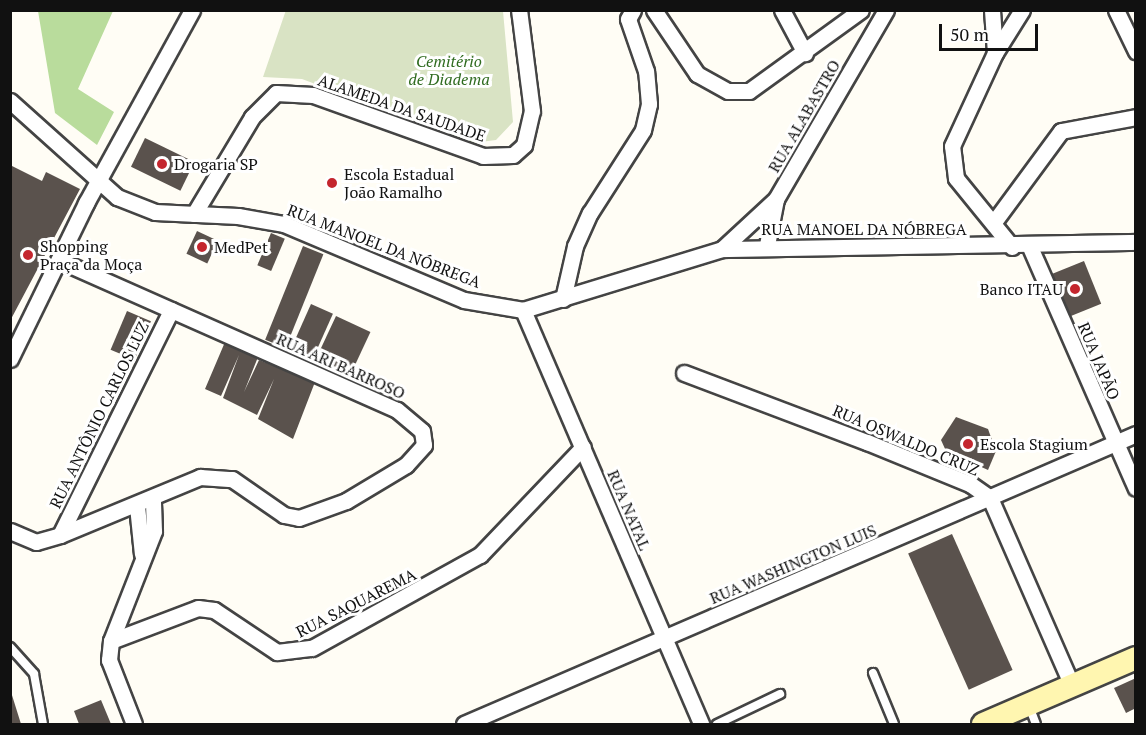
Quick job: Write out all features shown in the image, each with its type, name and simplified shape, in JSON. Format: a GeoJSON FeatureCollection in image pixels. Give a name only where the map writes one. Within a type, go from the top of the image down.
{"type":"FeatureCollection","features":[{"type":"Feature","properties":{"kind":"main road"},"geometry":{"type":"LineString","coordinates":[[983,724],[1032,714],[1071,683],[1136,658]]}},
{"type":"Feature","properties":{"kind":"street"},"geometry":{"type":"LineString","coordinates":[[10,359],[99,181],[192,10]]}},
{"type":"Feature","properties":{"kind":"street","name":"ALAMEDA DA SAUDADE"},"geometry":{"type":"LineString","coordinates":[[194,214],[252,117],[276,93],[314,95],[483,156],[513,155],[524,145],[532,111],[519,10]]}},
{"type":"Feature","properties":{"kind":"street"},"geometry":{"type":"LineString","coordinates":[[563,299],[575,246],[590,213],[643,130],[649,104],[646,71],[628,20],[633,10]]}},
{"type":"Feature","properties":{"kind":"street"},"geometry":{"type":"LineString","coordinates":[[654,10],[697,74],[728,91],[764,85],[861,10]]}},
{"type":"Feature","properties":{"kind":"street"},"geometry":{"type":"LineString","coordinates":[[782,10],[805,53]]}},
{"type":"Feature","properties":{"kind":"street","name":"RUA ALABASTRO"},"geometry":{"type":"LineString","coordinates":[[767,245],[776,199],[886,10]]}},
{"type":"Feature","properties":{"kind":"street"},"geometry":{"type":"LineString","coordinates":[[992,10],[995,53]]}},
{"type":"Feature","properties":{"kind":"street"},"geometry":{"type":"LineString","coordinates":[[1116,10],[1136,51]]}},
{"type":"Feature","properties":{"kind":"street"},"geometry":{"type":"LineString","coordinates":[[1012,247],[956,178],[952,146],[995,53],[1025,11]]}},
{"type":"Feature","properties":{"kind":"street","name":"RUA MANOEL DA NÓBREGA"},"geometry":{"type":"LineString","coordinates":[[10,101],[117,197],[155,212],[284,224],[464,300],[523,310],[722,249],[767,245],[1030,247],[1136,242]]}},
{"type":"Feature","properties":{"kind":"street"},"geometry":{"type":"LineString","coordinates":[[994,222],[1062,131],[1136,117]]}},
{"type":"Feature","properties":{"kind":"street"},"geometry":{"type":"LineString","coordinates":[[722,249],[776,199]]}},
{"type":"Feature","properties":{"kind":"street","name":"RUA JAPÃO"},"geometry":{"type":"LineString","coordinates":[[1030,247],[1136,488]]}},
{"type":"Feature","properties":{"kind":"street","name":"RUA ARI BARROSO"},"geometry":{"type":"LineString","coordinates":[[10,531],[36,542],[137,507],[200,477],[232,479],[284,515],[299,518],[346,501],[406,465],[424,445],[422,430],[397,410],[59,260]]}},
{"type":"Feature","properties":{"kind":"street","name":"RUA ANTÔNIO CARLOS LUZ"},"geometry":{"type":"LineString","coordinates":[[60,535],[171,310]]}},
{"type":"Feature","properties":{"kind":"street","name":"RUA NATAL"},"geometry":{"type":"LineString","coordinates":[[523,310],[702,724]]}},
{"type":"Feature","properties":{"kind":"street","name":"RUA OSWALDO CRUZ"},"geometry":{"type":"LineString","coordinates":[[684,373],[867,442],[970,484],[990,498],[1071,683]]}},
{"type":"Feature","properties":{"kind":"street","name":"RUA WASHINGTON LUIS"},"geometry":{"type":"LineString","coordinates":[[464,724],[492,719],[665,639],[1136,434]]}},
{"type":"Feature","properties":{"kind":"street","name":"RUA SAQUAREMA"},"geometry":{"type":"LineString","coordinates":[[111,641],[198,608],[214,610],[277,652],[312,648],[468,564],[583,447]]}},
{"type":"Feature","properties":{"kind":"street"},"geometry":{"type":"LineString","coordinates":[[134,724],[112,673],[111,641],[142,556],[154,531],[153,499]]}},
{"type":"Feature","properties":{"kind":"street"},"geometry":{"type":"LineString","coordinates":[[137,507],[142,556]]}},
{"type":"Feature","properties":{"kind":"lane"},"geometry":{"type":"LineString","coordinates":[[10,647],[34,674],[43,724]]}},
{"type":"Feature","properties":{"kind":"lane"},"geometry":{"type":"LineString","coordinates":[[873,673],[894,724]]}},
{"type":"Feature","properties":{"kind":"lane"},"geometry":{"type":"LineString","coordinates":[[717,724],[780,694]]}},
{"type":"Feature","properties":{"kind":"green space","name":"Cemitério de Diadema"},"geometry":{"type":"Polygon","coordinates":[[[286,10],[503,11],[513,122],[496,140],[472,143],[302,79],[263,77],[286,10]]]}},
{"type":"Feature","properties":{"kind":"green space"},"geometry":{"type":"Polygon","coordinates":[[[38,11],[113,11],[78,89],[114,112],[97,145],[55,113],[38,11]]]}},
{"type":"Feature","properties":{"kind":"building","name":"Drogaria SP"},"geometry":{"type":"Polygon","coordinates":[[[145,138],[194,162],[180,191],[131,167],[145,138]]]}},
{"type":"Feature","properties":{"kind":"building","name":"Shopping Praça da Moça"},"geometry":{"type":"Polygon","coordinates":[[[10,165],[42,181],[46,172],[80,189],[10,321],[10,165]]]}},
{"type":"Feature","properties":{"kind":"building","name":"MedPet"},"geometry":{"type":"Polygon","coordinates":[[[197,231],[218,241],[207,263],[186,254],[197,231]]]}},
{"type":"Feature","properties":{"kind":"building"},"geometry":{"type":"Polygon","coordinates":[[[271,233],[285,239],[271,271],[257,265],[271,233]]]}},
{"type":"Feature","properties":{"kind":"building"},"geometry":{"type":"Polygon","coordinates":[[[303,246],[323,254],[286,348],[265,340],[303,246]]]}},
{"type":"Feature","properties":{"kind":"building","name":"Banco ITAU"},"geometry":{"type":"Polygon","coordinates":[[[1084,261],[1101,304],[1068,317],[1051,274],[1084,261]]]}},
{"type":"Feature","properties":{"kind":"building"},"geometry":{"type":"Polygon","coordinates":[[[311,304],[333,314],[312,360],[290,351],[311,304]]]}},
{"type":"Feature","properties":{"kind":"building"},"geometry":{"type":"Polygon","coordinates":[[[127,311],[151,321],[135,360],[111,350],[127,311]]]}},
{"type":"Feature","properties":{"kind":"building"},"geometry":{"type":"Polygon","coordinates":[[[336,316],[370,332],[349,377],[315,361],[336,316]]]}},
{"type":"Feature","properties":{"kind":"building"},"geometry":{"type":"Polygon","coordinates":[[[225,342],[258,357],[244,392],[259,360],[315,382],[293,439],[258,419],[274,379],[257,415],[223,398],[239,355],[221,396],[205,389],[225,342]]]}},
{"type":"Feature","properties":{"kind":"building","name":"Escola Stagium"},"geometry":{"type":"Polygon","coordinates":[[[956,417],[988,429],[996,451],[988,470],[946,451],[941,440],[956,417]]]}},
{"type":"Feature","properties":{"kind":"building"},"geometry":{"type":"Polygon","coordinates":[[[952,534],[1013,670],[969,690],[908,554],[952,534]]]}},
{"type":"Feature","properties":{"kind":"building"},"geometry":{"type":"Polygon","coordinates":[[[1136,678],[1136,708],[1126,713],[1114,688],[1136,678]]]}},
{"type":"Feature","properties":{"kind":"building"},"geometry":{"type":"Polygon","coordinates":[[[11,692],[21,724],[10,724],[11,692]]]}},
{"type":"Feature","properties":{"kind":"building"},"geometry":{"type":"Polygon","coordinates":[[[101,700],[111,724],[79,724],[74,711],[101,700]]]}},
{"type":"Feature","properties":{"kind":"place","name":"Drogaria SP"},"geometry":{"type":"Point","coordinates":[162,164]}},
{"type":"Feature","properties":{"kind":"place","name":"Escola Estadual João Ramalho"},"geometry":{"type":"Point","coordinates":[332,183]}},
{"type":"Feature","properties":{"kind":"place","name":"MedPet"},"geometry":{"type":"Point","coordinates":[202,247]}},
{"type":"Feature","properties":{"kind":"place","name":"Shopping Praça da Moça"},"geometry":{"type":"Point","coordinates":[28,255]}},
{"type":"Feature","properties":{"kind":"place","name":"Banco ITAU"},"geometry":{"type":"Point","coordinates":[1075,289]}},
{"type":"Feature","properties":{"kind":"place","name":"Escola Stagium"},"geometry":{"type":"Point","coordinates":[968,444]}}]}
